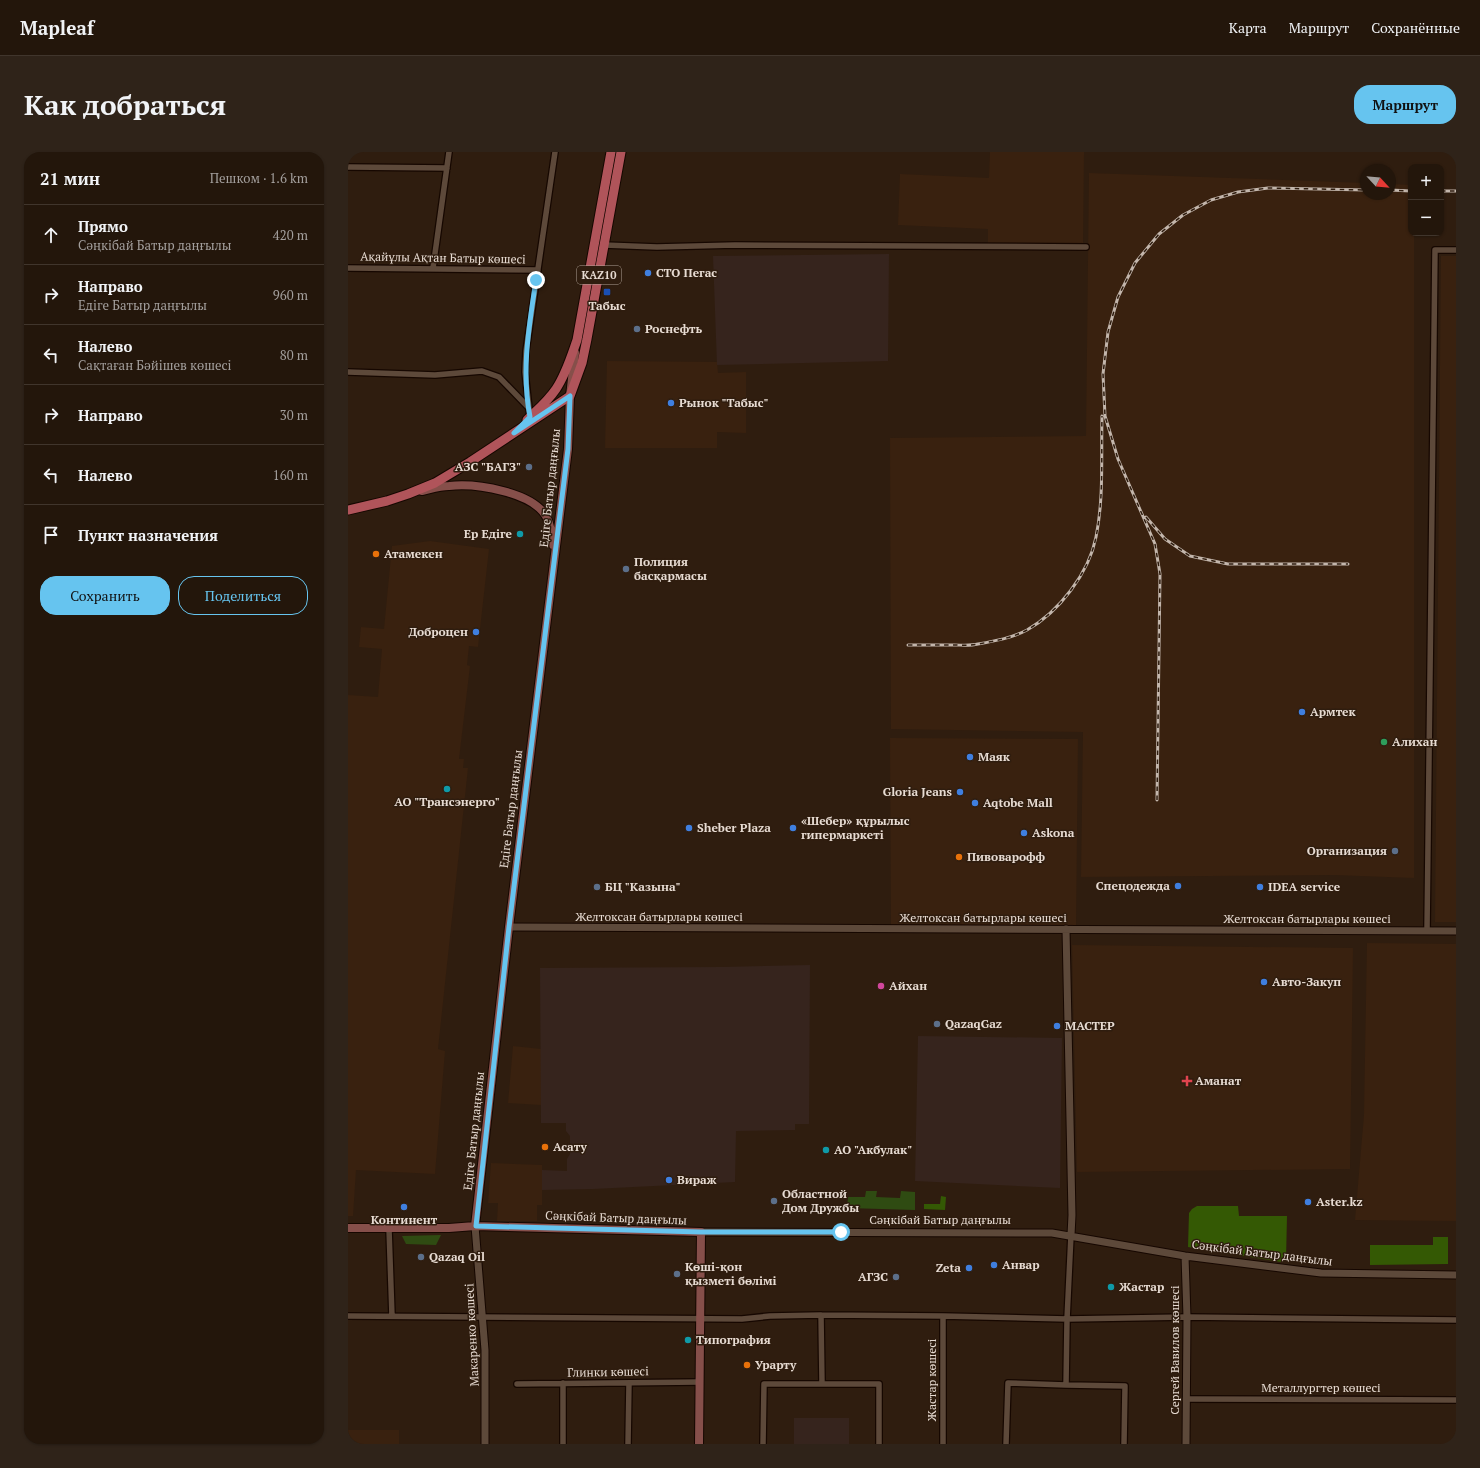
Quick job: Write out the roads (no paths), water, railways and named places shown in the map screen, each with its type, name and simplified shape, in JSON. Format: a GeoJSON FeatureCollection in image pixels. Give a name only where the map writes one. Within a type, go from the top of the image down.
{"type":"FeatureCollection","features":[{"type":"Feature","properties":{"kind":"main road","name":"Едіге Батыр даңғылы"},"geometry":{"type":"LineString","coordinates":[[476,1226],[509,927],[568,449],[570,396],[577,340],[611,152]]}},
{"type":"Feature","properties":{"kind":"main road","name":"Едіге Батыр даңғылы"},"geometry":{"type":"LineString","coordinates":[[570,396],[582,363],[586,345],[621,152]]}},
{"type":"Feature","properties":{"kind":"main road","name":"KAZ10"},"geometry":{"type":"LineString","coordinates":[[514,433],[556,390],[569,364],[577,340]]}},
{"type":"Feature","properties":{"kind":"main road","name":"KAZ10"},"geometry":{"type":"LineString","coordinates":[[348,510],[408,494],[434,483],[470,462],[570,396]]}},
{"type":"Feature","properties":{"kind":"main road"},"geometry":{"type":"LineString","coordinates":[[408,494],[449,486],[470,485],[487,487],[516,496],[538,507],[547,518],[552,537],[554,560]]}},
{"type":"Feature","properties":{"kind":"main road","name":"Сәңкібай Батыр даңғылы"},"geometry":{"type":"LineString","coordinates":[[348,1228],[390,1229],[476,1226],[701,1232]]}},
{"type":"Feature","properties":{"kind":"main road"},"geometry":{"type":"LineString","coordinates":[[699,1444],[701,1232]]}},
{"type":"Feature","properties":{"kind":"street"},"geometry":{"type":"LineString","coordinates":[[433,268],[449,152]]}},
{"type":"Feature","properties":{"kind":"street"},"geometry":{"type":"LineString","coordinates":[[530,417],[528,407],[526,351],[555,152]]}},
{"type":"Feature","properties":{"kind":"street"},"geometry":{"type":"LineString","coordinates":[[348,167],[447,168]]}},
{"type":"Feature","properties":{"kind":"street"},"geometry":{"type":"LineString","coordinates":[[604,245],[657,247],[735,245],[1086,247]]}},
{"type":"Feature","properties":{"kind":"street"},"geometry":{"type":"LineString","coordinates":[[1427,930],[1435,250],[1456,250]]}},
{"type":"Feature","properties":{"kind":"street","name":"Ақайұлы Ақтан Батыр көшесі"},"geometry":{"type":"LineString","coordinates":[[348,268],[538,270]]}},
{"type":"Feature","properties":{"kind":"street"},"geometry":{"type":"LineString","coordinates":[[348,372],[435,375],[482,371],[499,377],[528,407]]}},
{"type":"Feature","properties":{"kind":"street","name":"Желтоксан батырлары көшесі"},"geometry":{"type":"LineString","coordinates":[[509,927],[1456,931]]}},
{"type":"Feature","properties":{"kind":"street"},"geometry":{"type":"LineString","coordinates":[[1066,929],[1072,1217],[1067,1319],[1066,1385]]}},
{"type":"Feature","properties":{"kind":"street","name":"Макаренко көшесі"},"geometry":{"type":"LineString","coordinates":[[476,1226],[486,1350],[485,1444]]}},
{"type":"Feature","properties":{"kind":"street"},"geometry":{"type":"LineString","coordinates":[[390,1229],[392,1316]]}},
{"type":"Feature","properties":{"kind":"street","name":"Сәңкібай Батыр даңғылы"},"geometry":{"type":"LineString","coordinates":[[701,1232],[1052,1233],[1071,1235],[1185,1256],[1321,1273],[1456,1275]]}},
{"type":"Feature","properties":{"kind":"street","name":"Сергей Вавилов көшесі"},"geometry":{"type":"LineString","coordinates":[[1185,1256],[1187,1317],[1186,1444]]}},
{"type":"Feature","properties":{"kind":"street"},"geometry":{"type":"LineString","coordinates":[[348,1316],[742,1319],[770,1316],[821,1315],[1067,1319],[1187,1317],[1456,1320]]}},
{"type":"Feature","properties":{"kind":"street"},"geometry":{"type":"LineString","coordinates":[[821,1315],[822,1384]]}},
{"type":"Feature","properties":{"kind":"street","name":"Жастар көшесі"},"geometry":{"type":"LineString","coordinates":[[943,1316],[943,1444]]}},
{"type":"Feature","properties":{"kind":"street","name":"Глинки көшесі"},"geometry":{"type":"LineString","coordinates":[[517,1384],[700,1382]]}},
{"type":"Feature","properties":{"kind":"street"},"geometry":{"type":"LineString","coordinates":[[563,1383],[563,1444]]}},
{"type":"Feature","properties":{"kind":"street"},"geometry":{"type":"LineString","coordinates":[[628,1444],[629,1383]]}},
{"type":"Feature","properties":{"kind":"street"},"geometry":{"type":"LineString","coordinates":[[763,1444],[764,1384],[879,1384],[879,1444]]}},
{"type":"Feature","properties":{"kind":"street"},"geometry":{"type":"LineString","coordinates":[[1006,1444],[1008,1384],[1125,1386],[1124,1444]]}},
{"type":"Feature","properties":{"kind":"street","name":"Металлургтер көшесі"},"geometry":{"type":"LineString","coordinates":[[1186,1399],[1456,1400]]}},
{"type":"Feature","properties":{"kind":"railway"},"geometry":{"type":"LineString","coordinates":[[1157,800],[1160,574],[1155,544],[1118,459],[1105,416],[1103,374],[1108,332],[1118,297],[1135,263],[1159,234],[1183,215],[1211,200],[1238,192],[1268,188],[1360,190]]}},
{"type":"Feature","properties":{"kind":"railway"},"geometry":{"type":"LineString","coordinates":[[1396,190],[1408,191]]}},
{"type":"Feature","properties":{"kind":"railway"},"geometry":{"type":"LineString","coordinates":[[1444,191],[1456,191]]}},
{"type":"Feature","properties":{"kind":"railway"},"geometry":{"type":"LineString","coordinates":[[908,645],[975,645],[1003,639],[1027,630],[1050,613],[1061,602],[1080,578],[1087,564],[1096,537],[1099,522],[1102,477],[1102,416]]}},
{"type":"Feature","properties":{"kind":"railway"},"geometry":{"type":"LineString","coordinates":[[1146,517],[1165,539],[1190,556],[1228,564],[1348,564]]}},
{"type":"Feature","properties":{"kind":"place","name":"СТО Пегас"},"geometry":{"type":"Point","coordinates":[648,273]}},
{"type":"Feature","properties":{"kind":"place","name":"Табыс"},"geometry":{"type":"Point","coordinates":[607,292]}},
{"type":"Feature","properties":{"kind":"place","name":"Роснефть"},"geometry":{"type":"Point","coordinates":[637,329]}},
{"type":"Feature","properties":{"kind":"place","name":"Рынок \"Табыс\""},"geometry":{"type":"Point","coordinates":[671,403]}},
{"type":"Feature","properties":{"kind":"place","name":"АЗС \"БАГЗ\""},"geometry":{"type":"Point","coordinates":[529,467]}},
{"type":"Feature","properties":{"kind":"place","name":"Ер Едіге"},"geometry":{"type":"Point","coordinates":[520,534]}},
{"type":"Feature","properties":{"kind":"place","name":"Атамекен"},"geometry":{"type":"Point","coordinates":[376,554]}},
{"type":"Feature","properties":{"kind":"place","name":"Полиция басқармасы"},"geometry":{"type":"Point","coordinates":[626,569]}},
{"type":"Feature","properties":{"kind":"place","name":"Доброцен"},"geometry":{"type":"Point","coordinates":[476,632]}},
{"type":"Feature","properties":{"kind":"place","name":"Армтек"},"geometry":{"type":"Point","coordinates":[1302,712]}},
{"type":"Feature","properties":{"kind":"place","name":"Алихан"},"geometry":{"type":"Point","coordinates":[1384,742]}},
{"type":"Feature","properties":{"kind":"place","name":"Маяк"},"geometry":{"type":"Point","coordinates":[970,757]}},
{"type":"Feature","properties":{"kind":"place","name":"АО \"Трансэнерго\""},"geometry":{"type":"Point","coordinates":[447,789]}},
{"type":"Feature","properties":{"kind":"place","name":"Gloria Jeans"},"geometry":{"type":"Point","coordinates":[960,792]}},
{"type":"Feature","properties":{"kind":"place","name":"Aqtobe Mall"},"geometry":{"type":"Point","coordinates":[975,803]}},
{"type":"Feature","properties":{"kind":"place","name":"Sheber Plaza"},"geometry":{"type":"Point","coordinates":[689,828]}},
{"type":"Feature","properties":{"kind":"place","name":"«Шебер» құрылыс гипермаркеті"},"geometry":{"type":"Point","coordinates":[793,828]}},
{"type":"Feature","properties":{"kind":"place","name":"Askona"},"geometry":{"type":"Point","coordinates":[1024,833]}},
{"type":"Feature","properties":{"kind":"place","name":"Организация"},"geometry":{"type":"Point","coordinates":[1395,851]}},
{"type":"Feature","properties":{"kind":"place","name":"Пивоварофф"},"geometry":{"type":"Point","coordinates":[959,857]}},
{"type":"Feature","properties":{"kind":"place","name":"Спецодежда"},"geometry":{"type":"Point","coordinates":[1178,886]}},
{"type":"Feature","properties":{"kind":"place","name":"БЦ \"Казына\""},"geometry":{"type":"Point","coordinates":[597,887]}},
{"type":"Feature","properties":{"kind":"place","name":"IDEA service"},"geometry":{"type":"Point","coordinates":[1260,887]}},
{"type":"Feature","properties":{"kind":"place","name":"Авто-Закуп"},"geometry":{"type":"Point","coordinates":[1264,982]}},
{"type":"Feature","properties":{"kind":"place","name":"Айхан"},"geometry":{"type":"Point","coordinates":[881,986]}},
{"type":"Feature","properties":{"kind":"place","name":"QazaqGaz"},"geometry":{"type":"Point","coordinates":[937,1024]}},
{"type":"Feature","properties":{"kind":"place","name":"МАСТЕР"},"geometry":{"type":"Point","coordinates":[1057,1026]}},
{"type":"Feature","properties":{"kind":"place","name":"Аманат"},"geometry":{"type":"Point","coordinates":[1187,1081]}},
{"type":"Feature","properties":{"kind":"place","name":"Асату"},"geometry":{"type":"Point","coordinates":[545,1147]}},
{"type":"Feature","properties":{"kind":"place","name":"АО \"Акбулак\""},"geometry":{"type":"Point","coordinates":[826,1150]}},
{"type":"Feature","properties":{"kind":"place","name":"Вираж"},"geometry":{"type":"Point","coordinates":[669,1180]}},
{"type":"Feature","properties":{"kind":"place","name":"Областной Дом Дружбы"},"geometry":{"type":"Point","coordinates":[774,1201]}},
{"type":"Feature","properties":{"kind":"place","name":"Aster.kz"},"geometry":{"type":"Point","coordinates":[1308,1202]}},
{"type":"Feature","properties":{"kind":"place","name":"Континент"},"geometry":{"type":"Point","coordinates":[404,1207]}},
{"type":"Feature","properties":{"kind":"place","name":"Qazaq Oil"},"geometry":{"type":"Point","coordinates":[421,1257]}},
{"type":"Feature","properties":{"kind":"place","name":"Анвар"},"geometry":{"type":"Point","coordinates":[994,1265]}},
{"type":"Feature","properties":{"kind":"place","name":"Zeta"},"geometry":{"type":"Point","coordinates":[969,1268]}},
{"type":"Feature","properties":{"kind":"place","name":"Көші-қон қызметі бөлімі"},"geometry":{"type":"Point","coordinates":[677,1274]}},
{"type":"Feature","properties":{"kind":"place","name":"АГЗС"},"geometry":{"type":"Point","coordinates":[896,1277]}},
{"type":"Feature","properties":{"kind":"place","name":"Жастар"},"geometry":{"type":"Point","coordinates":[1111,1287]}},
{"type":"Feature","properties":{"kind":"place","name":"Типография"},"geometry":{"type":"Point","coordinates":[688,1340]}},
{"type":"Feature","properties":{"kind":"place","name":"Урарту"},"geometry":{"type":"Point","coordinates":[747,1365]}}]}
